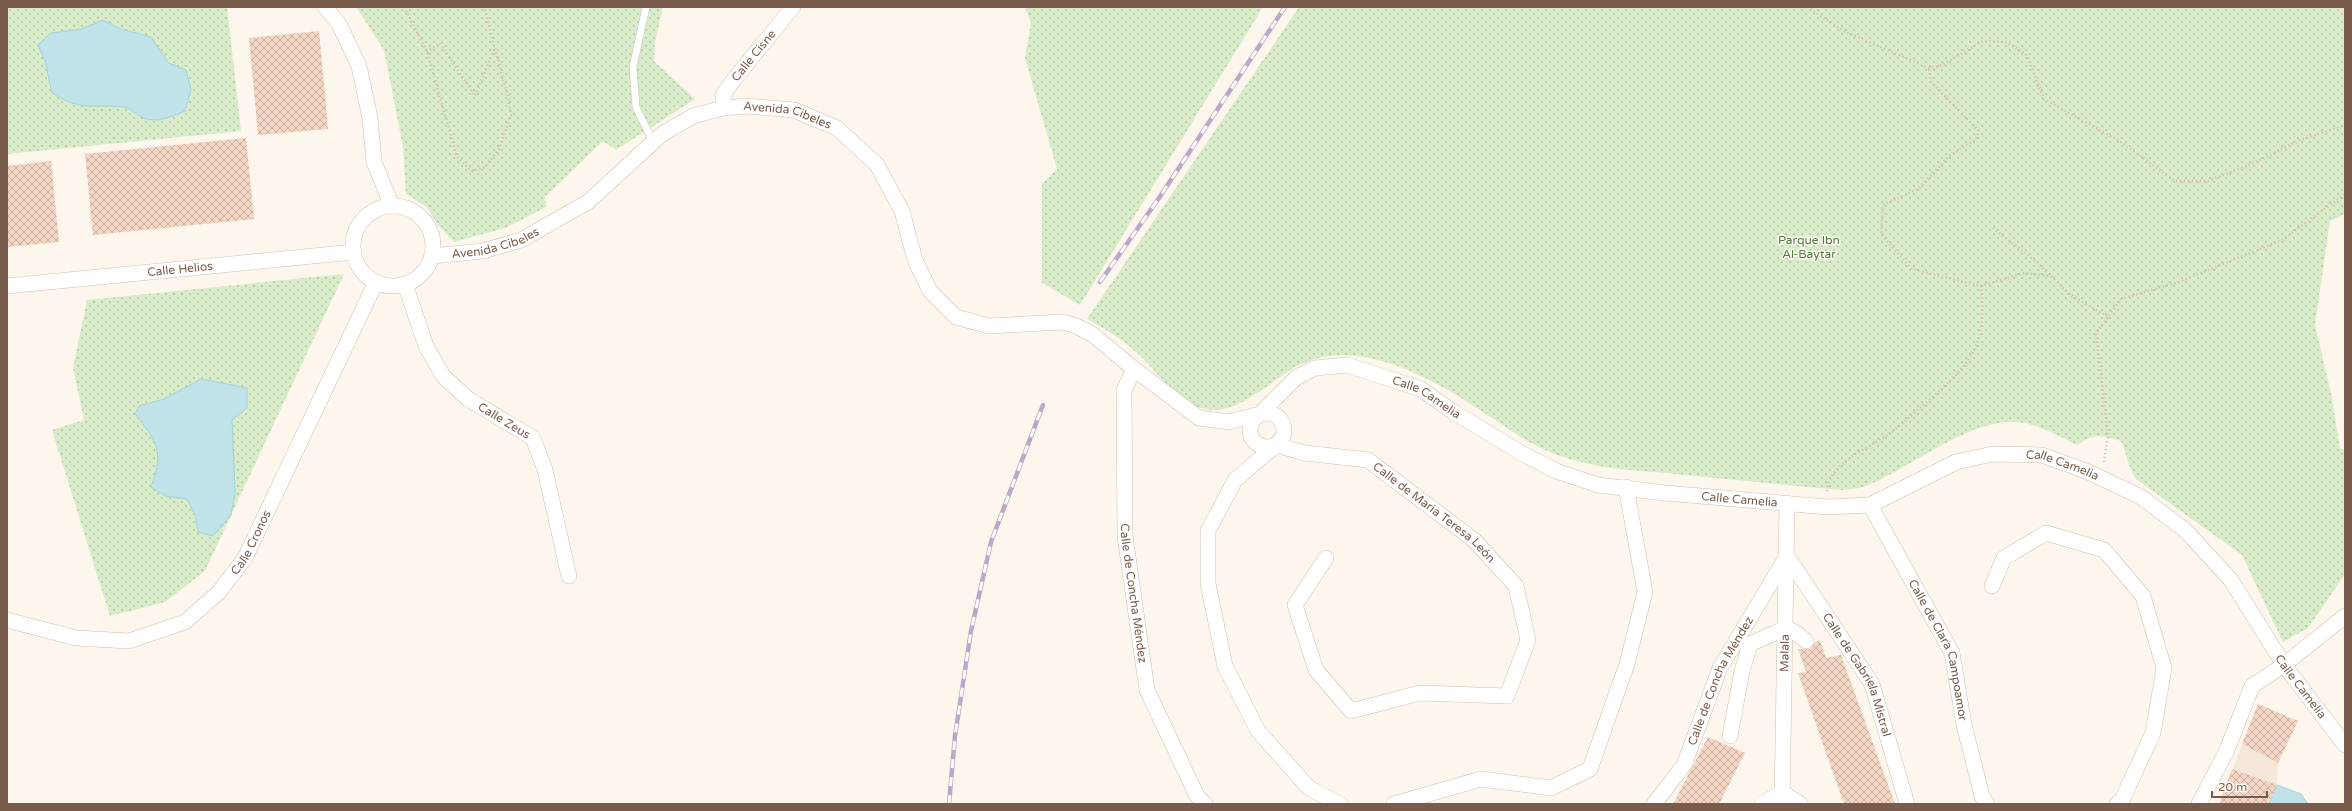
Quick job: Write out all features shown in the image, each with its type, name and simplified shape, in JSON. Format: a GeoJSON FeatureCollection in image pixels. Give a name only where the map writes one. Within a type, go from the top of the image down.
{"type":"FeatureCollection","features":[{"type":"Feature","properties":{"kind":"street"},"geometry":{"type":"LineString","coordinates":[[325,7],[339,24],[359,66],[370,118],[374,162],[392,206]]}},
{"type":"Feature","properties":{"kind":"street","name":"Calle Cisne"},"geometry":{"type":"LineString","coordinates":[[723,108],[723,95],[793,7]]}},
{"type":"Feature","properties":{"kind":"street","name":"Avenida Cibeles"},"geometry":{"type":"LineString","coordinates":[[432,256],[483,251],[521,240],[588,202],[662,134],[693,116],[723,108],[752,106],[794,110],[837,128],[877,165],[902,211],[915,260],[930,291],[956,317],[988,326],[1061,322],[1074,325],[1092,334],[1134,369]]}},
{"type":"Feature","properties":{"kind":"street"},"geometry":{"type":"LineString","coordinates":[[392,206],[404,208],[415,213],[424,221],[430,232],[433,244],[432,256],[426,268],[417,278],[405,284],[395,286],[376,282],[365,275],[357,264],[354,252],[354,238],[363,221],[379,209],[392,206]]}},
{"type":"Feature","properties":{"kind":"street","name":"Calle Helios"},"geometry":{"type":"LineString","coordinates":[[7,286],[354,252]]}},
{"type":"Feature","properties":{"kind":"street","name":"Calle Cronos"},"geometry":{"type":"LineString","coordinates":[[7,620],[76,638],[129,641],[185,622],[219,592],[245,558],[376,282]]}},
{"type":"Feature","properties":{"kind":"street","name":"Calle Zeus"},"geometry":{"type":"LineString","coordinates":[[405,284],[426,346],[443,376],[468,399],[533,438],[545,470],[569,576]]}},
{"type":"Feature","properties":{"kind":"street","name":"Calle Camelia"},"geometry":{"type":"LineString","coordinates":[[1260,414],[1297,377],[1315,368],[1347,365],[1421,389],[1452,412],[1556,471],[1598,485],[1626,487],[1665,493],[1828,507],[1870,505],[1956,462],[1992,454],[2042,455],[2102,478],[2141,496],[2185,530],[2231,580],[2284,665],[2345,744]]}},
{"type":"Feature","properties":{"kind":"street"},"geometry":{"type":"LineString","coordinates":[[1134,369],[1199,418],[1229,422],[1260,414],[1271,413],[1281,420],[1284,430],[1283,436],[1276,445],[1235,480],[1208,531],[1208,584],[1225,666],[1258,731],[1309,788],[1340,804]]}},
{"type":"Feature","properties":{"kind":"street","name":"Calle de Concha Méndez"},"geometry":{"type":"LineString","coordinates":[[1134,369],[1124,390],[1125,536],[1147,690],[1197,796],[1205,804]]}},
{"type":"Feature","properties":{"kind":"street"},"geometry":{"type":"LineString","coordinates":[[1260,414],[1252,422],[1250,433],[1252,438],[1260,446],[1266,448],[1276,445]]}},
{"type":"Feature","properties":{"kind":"street","name":"Calle de Maria Teresa León"},"geometry":{"type":"LineString","coordinates":[[1276,445],[1305,453],[1368,460],[1474,540],[1511,580],[1516,586],[1528,640],[1508,696],[1420,693],[1351,711],[1316,670],[1295,604],[1326,558]]}},
{"type":"Feature","properties":{"kind":"street"},"geometry":{"type":"LineString","coordinates":[[1394,804],[1481,779],[1551,788],[1590,769],[1627,664],[1645,592],[1626,487]]}},
{"type":"Feature","properties":{"kind":"street","name":"Malala"},"geometry":{"type":"LineString","coordinates":[[1782,798],[1787,503]]}},
{"type":"Feature","properties":{"kind":"street","name":"Calle de Clara Campoamor"},"geometry":{"type":"LineString","coordinates":[[1870,505],[1952,653],[1964,725],[1982,796],[1987,804]]}},
{"type":"Feature","properties":{"kind":"street"},"geometry":{"type":"LineString","coordinates":[[1992,586],[2004,558],[2046,533],[2104,550],[2143,596],[2164,668],[2153,733],[2122,800],[2117,804]]}},
{"type":"Feature","properties":{"kind":"street","name":"Calle de Concha Méndez"},"geometry":{"type":"LineString","coordinates":[[1654,804],[1684,765],[1720,668],[1787,556]]}},
{"type":"Feature","properties":{"kind":"street","name":"Calle de Gabriela Mistral"},"geometry":{"type":"LineString","coordinates":[[1787,556],[1872,684],[1907,804]]}},
{"type":"Feature","properties":{"kind":"street"},"geometry":{"type":"LineString","coordinates":[[2199,804],[2227,750],[2252,686],[2284,665],[2345,616]]}},
{"type":"Feature","properties":{"kind":"street"},"geometry":{"type":"LineString","coordinates":[[1730,736],[1742,671],[1750,644],[1786,628],[1796,633],[1806,641]]}},
{"type":"Feature","properties":{"kind":"street"},"geometry":{"type":"LineString","coordinates":[[1762,804],[1782,798],[1800,804]]}},
{"type":"Feature","properties":{"kind":"lane"},"geometry":{"type":"LineString","coordinates":[[646,7],[633,67],[636,107],[653,142]]}},
{"type":"Feature","properties":{"kind":"path"},"geometry":{"type":"LineString","coordinates":[[404,7],[427,52],[457,157],[472,171],[485,167],[499,150],[511,115],[496,46],[484,7]]}},
{"type":"Feature","properties":{"kind":"path"},"geometry":{"type":"LineString","coordinates":[[1807,7],[1844,31],[1929,68],[1942,65],[1982,41],[2005,42],[2026,54],[2044,99],[2121,142],[2175,181],[2208,181],[2254,163],[2300,140],[2345,125]]}},
{"type":"Feature","properties":{"kind":"path"},"geometry":{"type":"LineString","coordinates":[[427,52],[440,43],[475,96],[496,46]]}},
{"type":"Feature","properties":{"kind":"path"},"geometry":{"type":"LineString","coordinates":[[1929,68],[1931,82],[1979,131],[1976,139],[1950,156],[1918,189],[1883,205],[1881,234],[1912,269],[1981,286],[2023,273],[2051,276]]}},
{"type":"Feature","properties":{"kind":"path"},"geometry":{"type":"LineString","coordinates":[[2102,478],[2108,435],[2096,333],[2120,299],[2179,282],[2282,240],[2345,194]]}},
{"type":"Feature","properties":{"kind":"path"},"geometry":{"type":"LineString","coordinates":[[1993,228],[2039,264],[2069,294],[2108,317]]}},
{"type":"Feature","properties":{"kind":"path"},"geometry":{"type":"LineString","coordinates":[[1828,507],[1827,489],[1832,475],[1848,459],[1898,428],[1960,373],[1972,356],[1979,335],[1983,310],[1981,286]]}},
{"type":"Feature","properties":{"kind":"shaded area"},"geometry":{"type":"Polygon","coordinates":[[[2258,704],[2298,721],[2278,763],[2277,785],[2301,794],[2308,804],[2219,804],[2258,704]]]}},
{"type":"Feature","properties":{"kind":"green space"},"geometry":{"type":"Polygon","coordinates":[[[7,7],[227,7],[241,131],[7,154],[7,7]]]}},
{"type":"Feature","properties":{"kind":"green space"},"geometry":{"type":"Polygon","coordinates":[[[356,7],[663,7],[655,42],[654,61],[695,99],[616,150],[603,141],[545,197],[546,207],[505,228],[454,242],[438,225],[427,207],[406,194],[403,147],[384,50],[356,7]]]}},
{"type":"Feature","properties":{"kind":"green space"},"geometry":{"type":"Polygon","coordinates":[[[1025,7],[1263,7],[1080,305],[1042,283],[1042,184],[1057,169],[1025,58],[1031,23],[1025,7]]]}},
{"type":"Feature","properties":{"kind":"green space","name":"Parque Ibn Al-Baytar"},"geometry":{"type":"Polygon","coordinates":[[[1299,7],[2345,7],[2345,214],[2330,221],[2315,325],[2332,398],[2340,449],[2345,449],[2345,574],[2308,628],[2283,642],[2242,555],[2136,479],[2131,470],[2121,441],[2098,436],[2089,438],[2077,445],[2044,429],[2024,423],[2005,422],[1984,426],[1963,434],[1881,479],[1861,488],[1842,490],[1628,470],[1565,458],[1519,436],[1447,389],[1432,381],[1386,362],[1361,356],[1333,356],[1306,362],[1287,372],[1254,395],[1230,407],[1217,410],[1205,409],[1185,400],[1129,346],[1087,319],[1299,7]]]}},
{"type":"Feature","properties":{"kind":"green space"},"geometry":{"type":"Polygon","coordinates":[[[344,274],[205,571],[165,602],[110,616],[52,430],[84,420],[73,368],[87,300],[344,274]]]}},
{"type":"Feature","properties":{"kind":"water"},"geometry":{"type":"Polygon","coordinates":[[[103,20],[121,29],[151,37],[169,63],[186,70],[191,90],[185,111],[163,119],[152,120],[141,117],[125,107],[80,105],[72,103],[52,93],[45,61],[38,45],[51,33],[81,29],[103,20]]]}},
{"type":"Feature","properties":{"kind":"water"},"geometry":{"type":"Polygon","coordinates":[[[201,379],[247,388],[247,408],[232,420],[235,493],[231,515],[213,536],[198,532],[195,515],[187,499],[166,496],[151,487],[155,475],[158,456],[154,440],[135,414],[139,406],[164,399],[201,379]]]}},
{"type":"Feature","properties":{"kind":"water"},"geometry":{"type":"Polygon","coordinates":[[[2277,785],[2301,794],[2308,804],[2269,804],[2277,785]]]}},
{"type":"Feature","properties":{"kind":"building"},"geometry":{"type":"Polygon","coordinates":[[[319,31],[328,129],[258,135],[249,38],[319,31]]]}},
{"type":"Feature","properties":{"kind":"building"},"geometry":{"type":"Polygon","coordinates":[[[246,138],[254,219],[93,235],[85,154],[246,138]]]}},
{"type":"Feature","properties":{"kind":"building"},"geometry":{"type":"Polygon","coordinates":[[[51,161],[59,242],[7,247],[7,166],[51,161]]]}},
{"type":"Feature","properties":{"kind":"building"},"geometry":{"type":"Polygon","coordinates":[[[1820,640],[1826,658],[1841,655],[1895,804],[1844,804],[1798,673],[1806,672],[1798,649],[1810,649],[1815,642],[1820,640]]]}},
{"type":"Feature","properties":{"kind":"building"},"geometry":{"type":"Polygon","coordinates":[[[2258,704],[2298,721],[2278,763],[2242,744],[2258,704]]]}},
{"type":"Feature","properties":{"kind":"building"},"geometry":{"type":"Polygon","coordinates":[[[1708,737],[1745,753],[1719,804],[1673,804],[1708,737]]]}},
{"type":"Feature","properties":{"kind":"building"},"geometry":{"type":"Polygon","coordinates":[[[2232,769],[2277,785],[2269,804],[2219,804],[2232,769]]]}},
{"type":"Feature","properties":{"kind":"railway"},"geometry":{"type":"LineString","coordinates":[[1100,282],[1159,198],[1285,7]]}},
{"type":"Feature","properties":{"kind":"railway"},"geometry":{"type":"LineString","coordinates":[[949,804],[955,736],[971,631],[991,542],[1043,405]]}}]}
